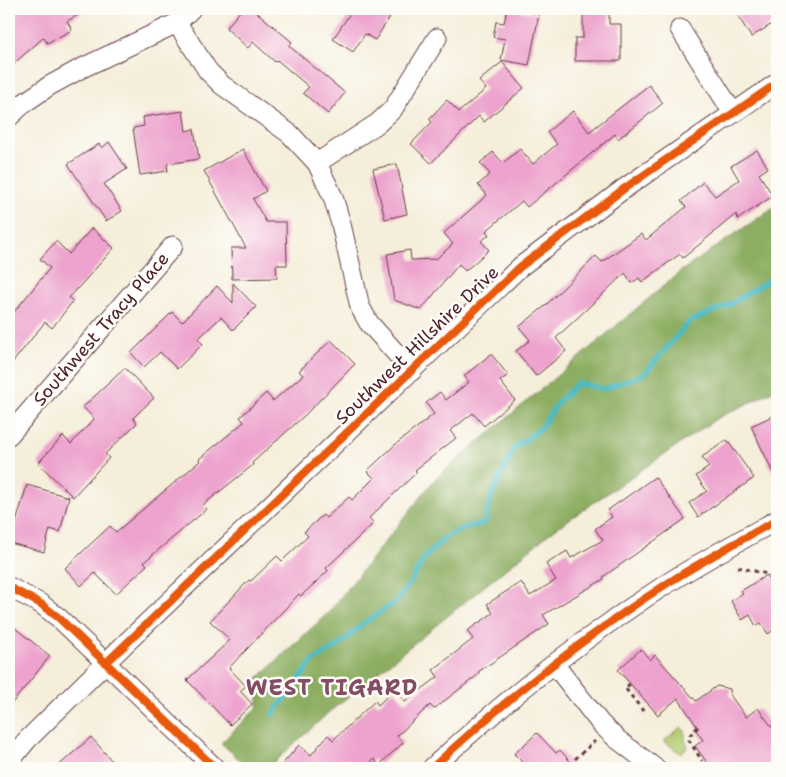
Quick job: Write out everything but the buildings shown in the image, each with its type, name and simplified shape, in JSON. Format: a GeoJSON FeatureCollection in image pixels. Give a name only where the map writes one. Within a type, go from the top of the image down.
{"type":"FeatureCollection","features":[{"type":"Feature","properties":{"kind":"street"},"geometry":{"type":"LineString","coordinates":[[9,117],[24,103],[50,86],[176,23],[191,9]]}},
{"type":"Feature","properties":{"kind":"street"},"geometry":{"type":"LineString","coordinates":[[176,23],[215,78],[290,134],[317,163],[333,197],[360,307],[369,323],[412,371]]}},
{"type":"Feature","properties":{"kind":"street"},"geometry":{"type":"LineString","coordinates":[[680,29],[733,113]]}},
{"type":"Feature","properties":{"kind":"street"},"geometry":{"type":"LineString","coordinates":[[317,163],[378,123],[393,109],[437,38]]}},
{"type":"Feature","properties":{"kind":"street","name":"Southwest Hillshire Drive"},"geometry":{"type":"LineString","coordinates":[[9,762],[27,740],[106,663],[520,267],[625,188],[777,83]]}},
{"type":"Feature","properties":{"kind":"street","name":"Southwest Tracy Place"},"geometry":{"type":"LineString","coordinates":[[9,436],[173,246]]}},
{"type":"Feature","properties":{"kind":"street"},"geometry":{"type":"LineString","coordinates":[[432,768],[554,664],[669,582],[777,520]]}},
{"type":"Feature","properties":{"kind":"street"},"geometry":{"type":"LineString","coordinates":[[9,587],[41,604],[59,618],[215,768]]}},
{"type":"Feature","properties":{"kind":"street"},"geometry":{"type":"LineString","coordinates":[[554,664],[601,724],[617,739],[655,768]]}},
{"type":"Feature","properties":{"kind":"path"},"geometry":{"type":"LineString","coordinates":[[738,567],[772,576]]}},
{"type":"Feature","properties":{"kind":"path"},"geometry":{"type":"LineString","coordinates":[[630,684],[625,688],[644,712]]}},
{"type":"Feature","properties":{"kind":"path"},"geometry":{"type":"LineString","coordinates":[[698,727],[690,734],[689,740],[702,761]]}},
{"type":"Feature","properties":{"kind":"path"},"geometry":{"type":"LineString","coordinates":[[574,759],[595,741]]}},
{"type":"Feature","properties":{"kind":"green space"},"geometry":{"type":"Polygon","coordinates":[[[777,205],[777,389],[716,419],[555,529],[328,713],[268,768],[249,768],[221,743],[258,707],[258,678],[329,612],[435,479],[680,272],[777,205]]]}},
{"type":"Feature","properties":{"kind":"green space"},"geometry":{"type":"Polygon","coordinates":[[[681,727],[685,731],[685,740],[688,747],[680,753],[665,742],[665,740],[681,727]]]}},
{"type":"Feature","properties":{"kind":"waterway"},"geometry":{"type":"LineString","coordinates":[[273,714],[313,661],[338,646],[364,623],[397,601],[425,557],[447,536],[466,527],[485,523],[491,497],[514,448],[540,429],[559,401],[578,383],[604,389],[644,374],[690,321],[729,305],[777,275]]}},
{"type":"Feature","properties":{"kind":"cycle path"},"geometry":{"type":"LineString","coordinates":[[106,663],[520,267],[625,188],[777,83]]}},
{"type":"Feature","properties":{"kind":"cycle path"},"geometry":{"type":"LineString","coordinates":[[432,768],[546,670],[606,625],[722,550],[777,520]]}},
{"type":"Feature","properties":{"kind":"cycle path"},"geometry":{"type":"LineString","coordinates":[[9,587],[41,604],[59,618],[215,768]]}},
{"type":"Feature","properties":{"kind":"district","name":"WEST TIGARD"},"geometry":{"type":"Point","coordinates":[332,687]}}]}
